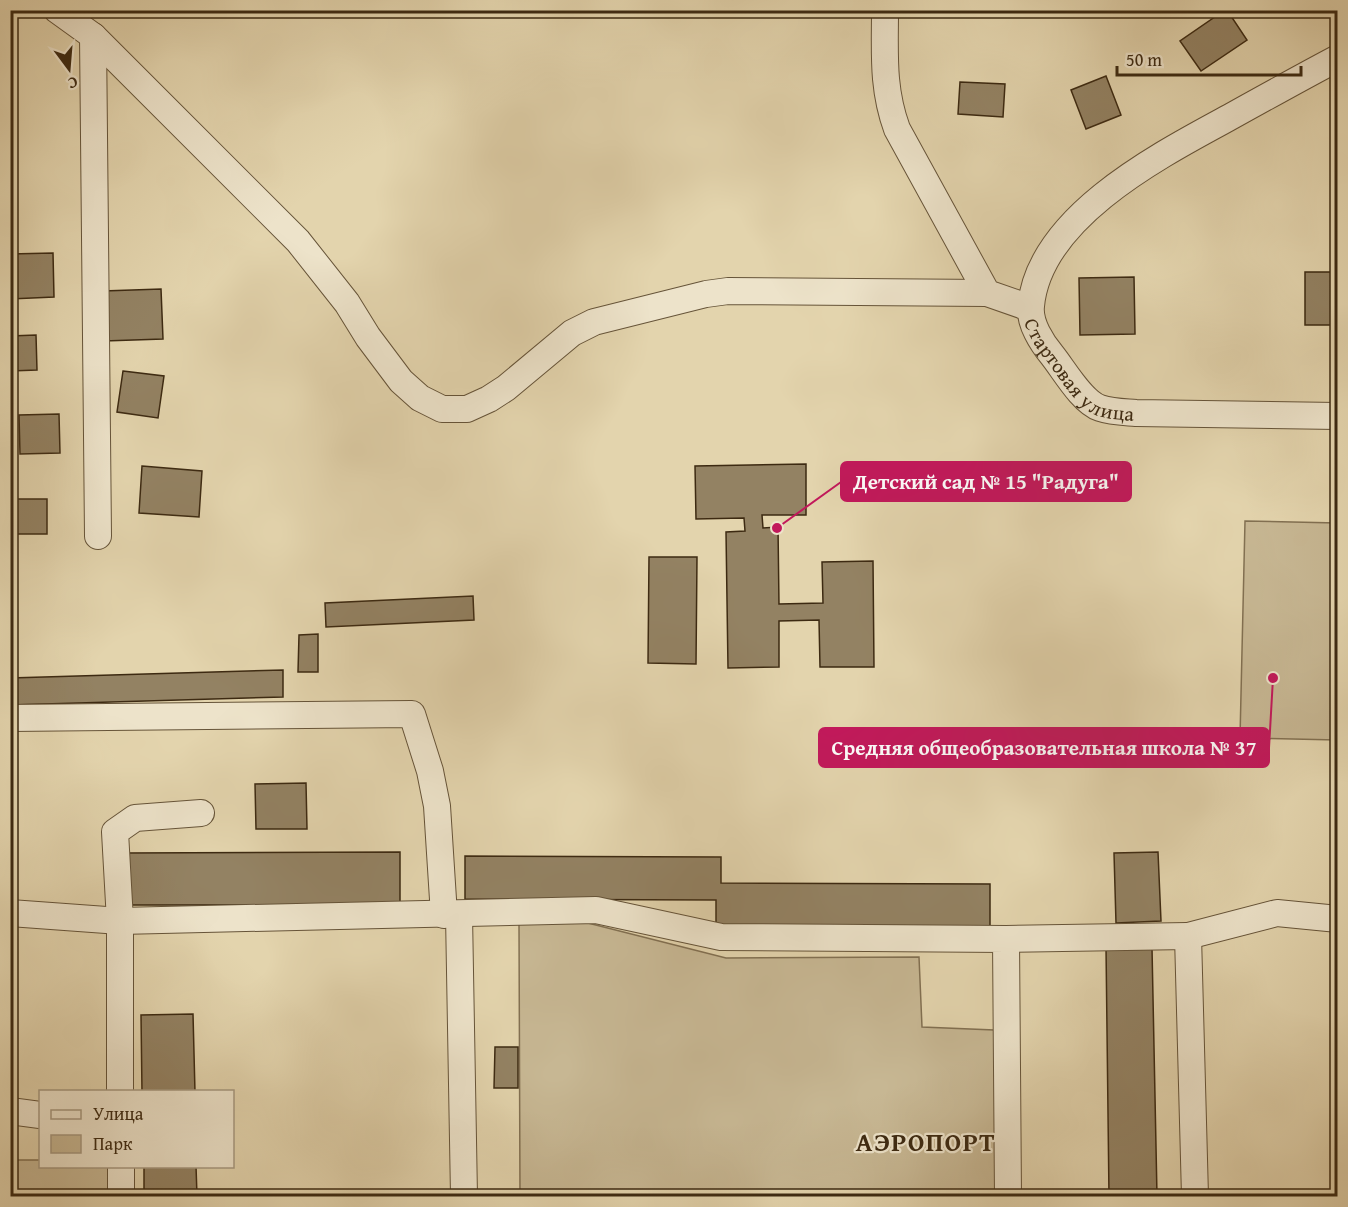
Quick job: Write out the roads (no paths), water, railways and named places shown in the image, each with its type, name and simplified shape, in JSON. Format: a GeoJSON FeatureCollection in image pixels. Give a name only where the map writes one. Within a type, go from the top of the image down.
{"type":"FeatureCollection","features":[{"type":"Feature","properties":{"kind":"street"},"geometry":{"type":"LineString","coordinates":[[57,10],[93,36],[298,242],[347,303],[368,337],[401,381],[420,398],[441,409],[467,408],[489,399],[506,388],[572,333],[594,322],[706,294],[728,291],[987,293],[1030,308]]}},
{"type":"Feature","properties":{"kind":"street"},"geometry":{"type":"LineString","coordinates":[[885,10],[886,86],[889,107],[897,129],[987,293]]}},
{"type":"Feature","properties":{"kind":"street"},"geometry":{"type":"LineString","coordinates":[[93,36],[98,536]]}},
{"type":"Feature","properties":{"kind":"street","name":"Стартовая улица"},"geometry":{"type":"LineString","coordinates":[[1338,58],[1158,156],[1105,194],[1059,238],[1039,271],[1030,308],[1036,328],[1046,347],[1084,398],[1098,408],[1136,413],[1338,416]]}},
{"type":"Feature","properties":{"kind":"street"},"geometry":{"type":"LineString","coordinates":[[10,718],[412,714],[430,771],[437,806],[452,915],[464,1197]]}},
{"type":"Feature","properties":{"kind":"street"},"geometry":{"type":"LineString","coordinates":[[120,1090],[120,921],[115,832],[135,818],[201,813]]}},
{"type":"Feature","properties":{"kind":"street"},"geometry":{"type":"LineString","coordinates":[[10,913],[120,921],[596,910],[721,937],[1006,939],[1188,936],[1277,913],[1338,919]]}},
{"type":"Feature","properties":{"kind":"street"},"geometry":{"type":"LineString","coordinates":[[1188,936],[1195,1197]]}},
{"type":"Feature","properties":{"kind":"street"},"geometry":{"type":"LineString","coordinates":[[1006,939],[1008,1197]]}},
{"type":"Feature","properties":{"kind":"street"},"geometry":{"type":"LineString","coordinates":[[10,1111],[39,1114]]}},
{"type":"Feature","properties":{"kind":"street"},"geometry":{"type":"LineString","coordinates":[[121,1168],[121,1197]]}},
{"type":"Feature","properties":{"kind":"place","name":"Детский сад № 15 \"Радуга\""},"geometry":{"type":"Point","coordinates":[777,528]}},
{"type":"Feature","properties":{"kind":"place","name":"Средняя общеобразовательная школа № 37"},"geometry":{"type":"Point","coordinates":[1273,678]}},
{"type":"Feature","properties":{"kind":"district","name":"АЭРОПОРТ"},"geometry":{"type":"Point","coordinates":[926,1141]}}]}
